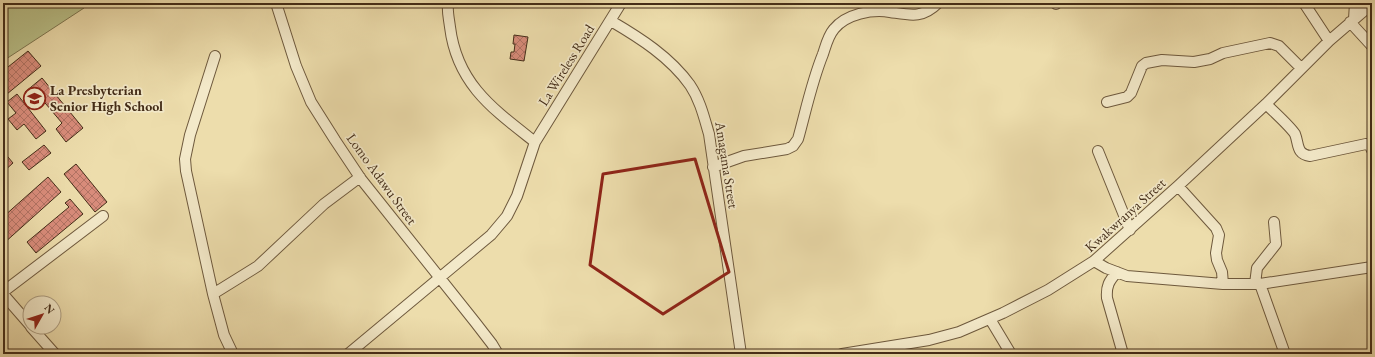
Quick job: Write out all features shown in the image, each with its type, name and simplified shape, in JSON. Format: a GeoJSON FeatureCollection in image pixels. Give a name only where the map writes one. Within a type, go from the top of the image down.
{"type":"FeatureCollection","features":[{"type":"Feature","properties":{"kind":"street","name":"Lomo Adawu Street"},"geometry":{"type":"LineString","coordinates":[[276,3],[296,66],[311,102],[360,177],[492,344],[498,354]]}},
{"type":"Feature","properties":{"kind":"street"},"geometry":{"type":"LineString","coordinates":[[448,3],[447,10],[451,38],[464,74],[477,93],[493,109],[535,142]]}},
{"type":"Feature","properties":{"kind":"street","name":"La Wireless Road"},"geometry":{"type":"LineString","coordinates":[[352,353],[491,235],[507,216],[517,196],[535,142],[621,3]]}},
{"type":"Feature","properties":{"kind":"street"},"geometry":{"type":"LineString","coordinates":[[713,167],[744,156],[787,149],[796,142],[818,67],[828,39],[834,29],[841,22],[848,18],[874,10],[918,15],[925,13],[938,3]]}},
{"type":"Feature","properties":{"kind":"street"},"geometry":{"type":"LineString","coordinates":[[1304,3],[1329,41]]}},
{"type":"Feature","properties":{"kind":"street"},"geometry":{"type":"LineString","coordinates":[[1355,3],[1352,21],[1372,46]]}},
{"type":"Feature","properties":{"kind":"street","name":"Kwakwranya Street"},"geometry":{"type":"LineString","coordinates":[[842,354],[929,340],[959,332],[990,319],[1048,290],[1094,261],[1130,230],[1266,104],[1329,41],[1372,4]]}},
{"type":"Feature","properties":{"kind":"street","name":"Amagama Street"},"geometry":{"type":"LineString","coordinates":[[611,21],[634,35],[676,68],[690,86],[703,111],[709,134],[741,354]]}},
{"type":"Feature","properties":{"kind":"street"},"geometry":{"type":"LineString","coordinates":[[1107,102],[1128,97],[1142,66],[1146,63],[1162,60],[1194,62],[1210,59],[1223,53],[1270,43],[1279,46],[1301,68]]}},
{"type":"Feature","properties":{"kind":"street"},"geometry":{"type":"LineString","coordinates":[[215,56],[190,135],[185,159],[186,171],[213,294],[224,335],[233,354]]}},
{"type":"Feature","properties":{"kind":"street"},"geometry":{"type":"LineString","coordinates":[[1266,104],[1294,134],[1300,151],[1305,155],[1310,156],[1366,144],[1370,146],[1372,150]]}},
{"type":"Feature","properties":{"kind":"street"},"geometry":{"type":"LineString","coordinates":[[1098,151],[1130,230]]}},
{"type":"Feature","properties":{"kind":"street"},"geometry":{"type":"LineString","coordinates":[[213,294],[258,266],[324,204],[360,177]]}},
{"type":"Feature","properties":{"kind":"street"},"geometry":{"type":"LineString","coordinates":[[1178,186],[1216,228],[1219,235],[1216,253],[1222,272],[1223,284]]}},
{"type":"Feature","properties":{"kind":"street"},"geometry":{"type":"LineString","coordinates":[[22,315],[3,293],[103,216]]}},
{"type":"Feature","properties":{"kind":"street"},"geometry":{"type":"LineString","coordinates":[[1274,222],[1276,244],[1257,268],[1258,284],[1285,354]]}},
{"type":"Feature","properties":{"kind":"street"},"geometry":{"type":"LineString","coordinates":[[1094,261],[1127,276],[1223,284],[1258,284],[1372,267]]}},
{"type":"Feature","properties":{"kind":"street"},"geometry":{"type":"LineString","coordinates":[[1117,272],[1108,282],[1106,289],[1107,298],[1123,354]]}},
{"type":"Feature","properties":{"kind":"street"},"geometry":{"type":"LineString","coordinates":[[990,319],[1011,354]]}},
{"type":"Feature","properties":{"kind":"street"},"geometry":{"type":"LineString","coordinates":[[39,335],[55,354]]}},
{"type":"Feature","properties":{"kind":"highlighted area"},"geometry":{"type":"Polygon","coordinates":[[[695,159],[729,272],[663,314],[590,265],[603,174],[695,159]]]}},
{"type":"Feature","properties":{"kind":"green space"},"geometry":{"type":"Polygon","coordinates":[[[3,3],[82,3],[84,8],[3,61],[3,3]]]}},
{"type":"Feature","properties":{"kind":"building"},"geometry":{"type":"Polygon","coordinates":[[[514,35],[528,37],[524,61],[510,59],[511,52],[514,52],[514,35]]]}},
{"type":"Feature","properties":{"kind":"building"},"geometry":{"type":"Polygon","coordinates":[[[28,51],[41,66],[7,94],[3,88],[3,71],[28,51]]]}},
{"type":"Feature","properties":{"kind":"building"},"geometry":{"type":"Polygon","coordinates":[[[42,78],[83,128],[66,142],[56,129],[62,123],[40,97],[33,102],[25,92],[42,78]]]}},
{"type":"Feature","properties":{"kind":"building"},"geometry":{"type":"Polygon","coordinates":[[[17,94],[46,131],[36,139],[24,124],[17,130],[8,119],[16,113],[7,102],[17,94]]]}},
{"type":"Feature","properties":{"kind":"building"},"geometry":{"type":"Polygon","coordinates":[[[44,145],[51,153],[29,170],[22,162],[44,145]]]}},
{"type":"Feature","properties":{"kind":"building"},"geometry":{"type":"Polygon","coordinates":[[[3,151],[13,163],[3,172],[3,151]]]}},
{"type":"Feature","properties":{"kind":"building"},"geometry":{"type":"Polygon","coordinates":[[[76,164],[107,202],[95,212],[64,174],[76,164]]]}},
{"type":"Feature","properties":{"kind":"building"},"geometry":{"type":"Polygon","coordinates":[[[48,177],[61,192],[3,244],[3,217],[48,177]]]}},
{"type":"Feature","properties":{"kind":"building"},"geometry":{"type":"Polygon","coordinates":[[[70,199],[83,214],[36,253],[27,242],[69,207],[65,203],[70,199]]]}},
{"type":"Feature","properties":{"kind":"place","name":"La Presbyterian Senior High School"},"geometry":{"type":"Point","coordinates":[35,98]}}]}
